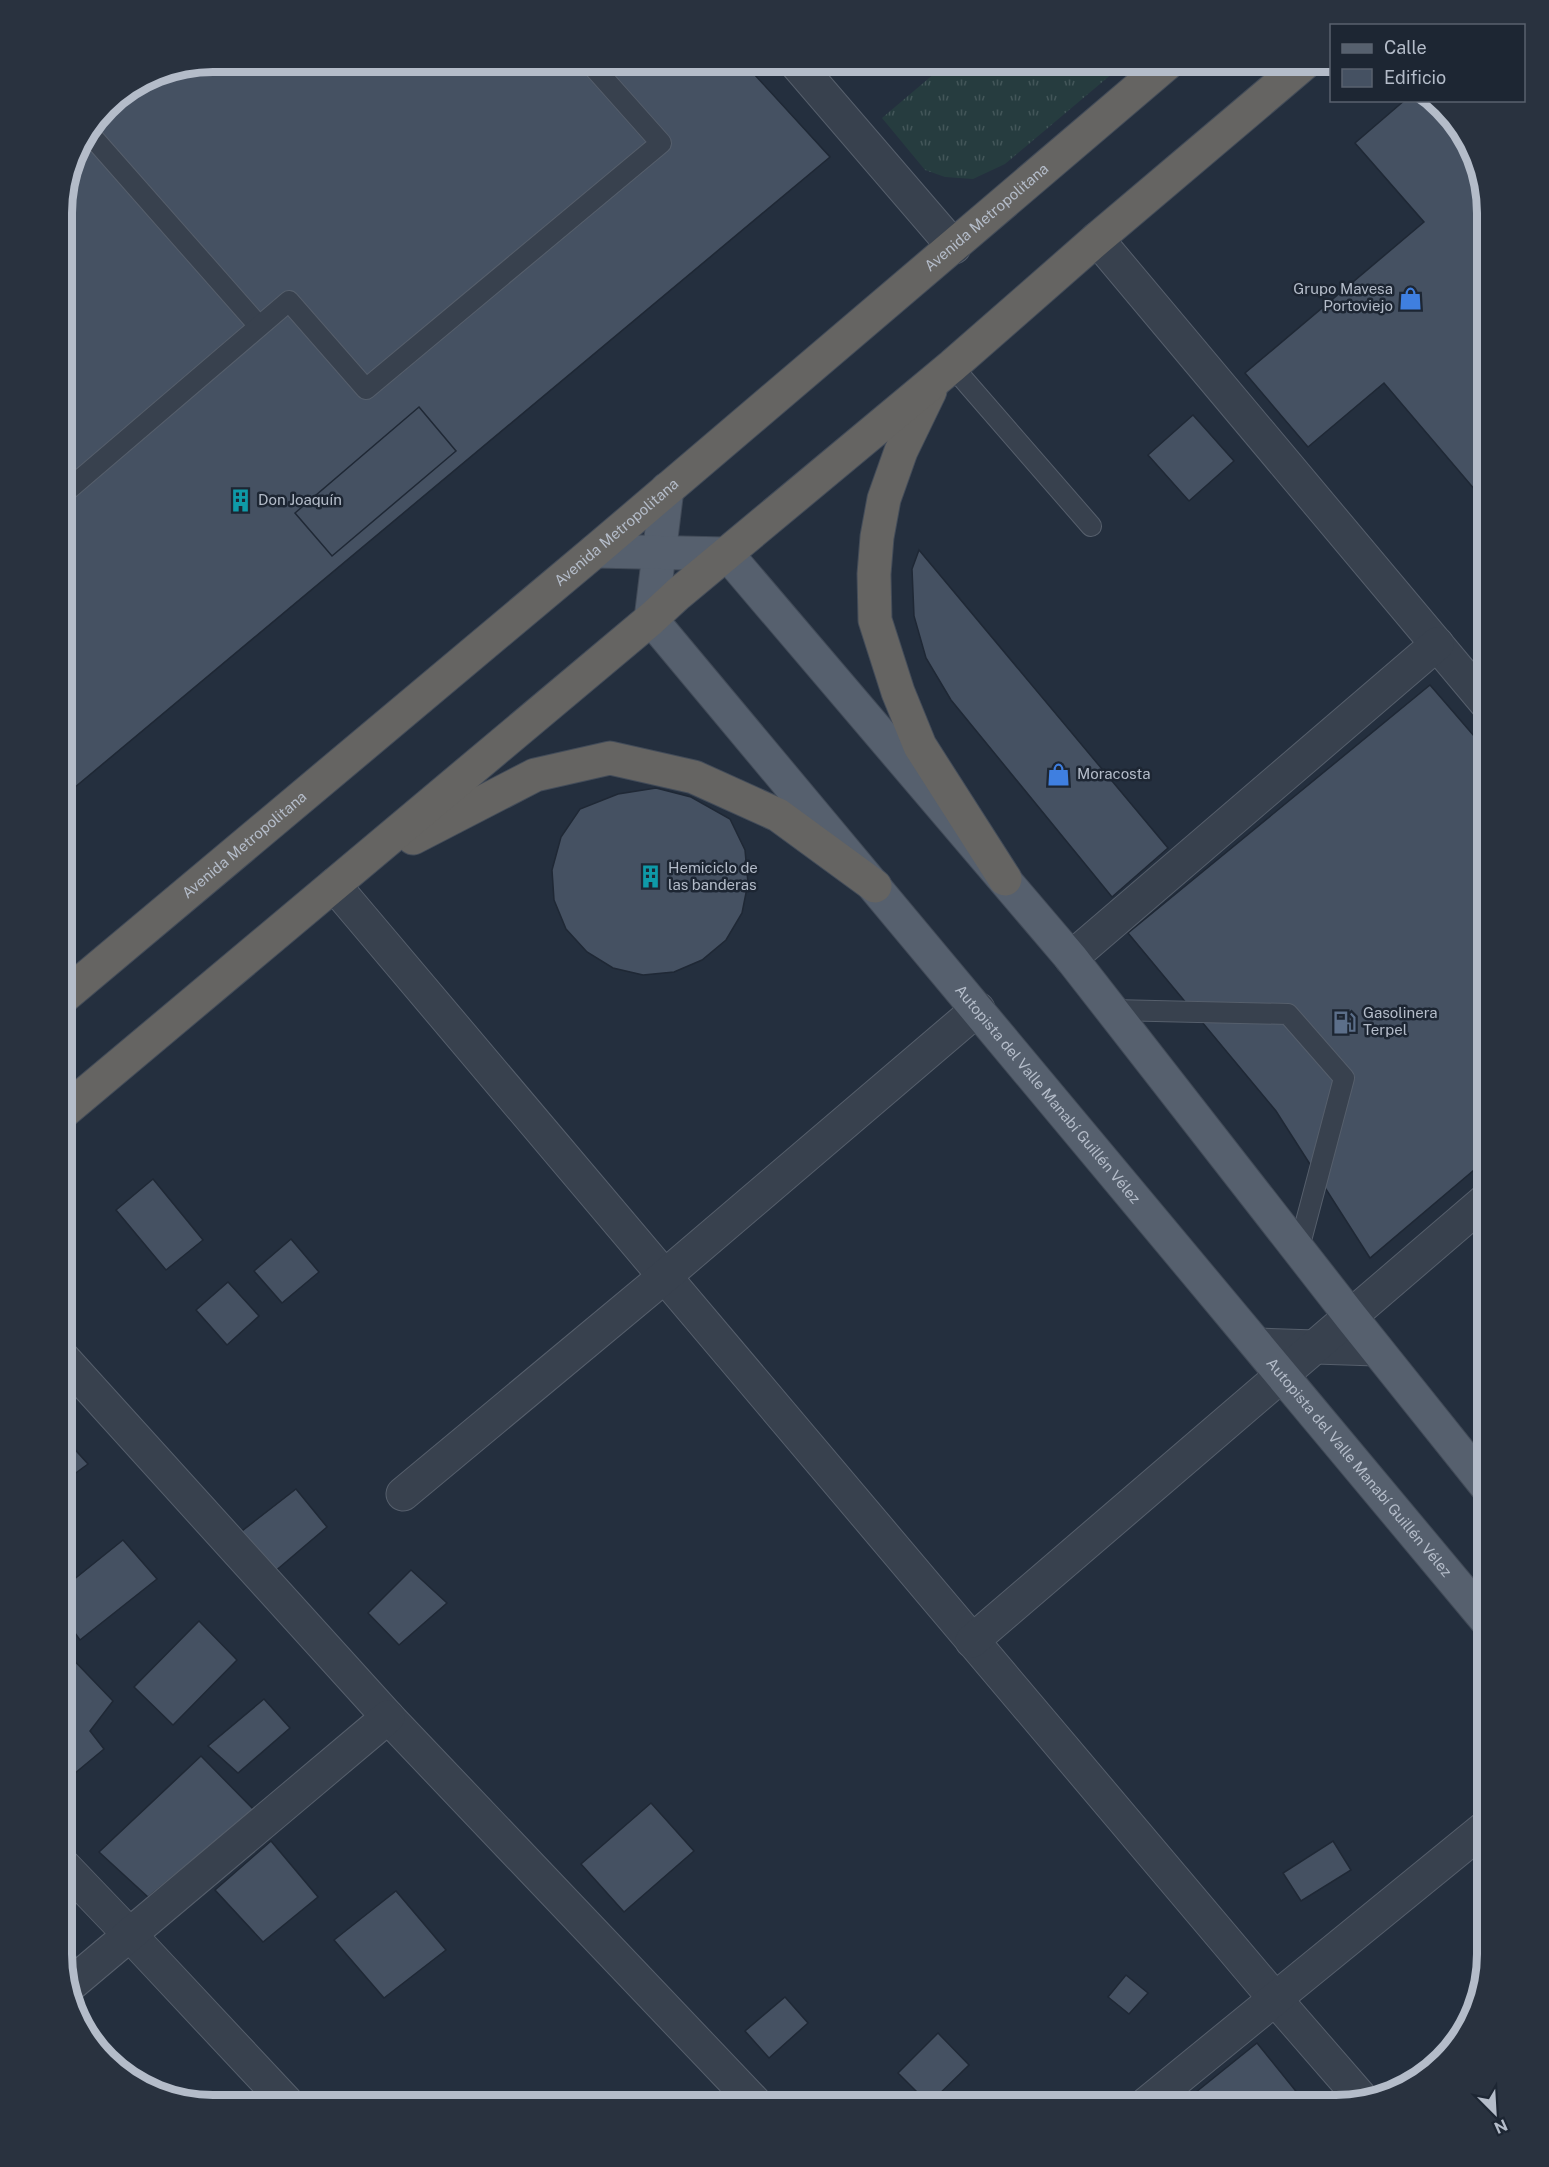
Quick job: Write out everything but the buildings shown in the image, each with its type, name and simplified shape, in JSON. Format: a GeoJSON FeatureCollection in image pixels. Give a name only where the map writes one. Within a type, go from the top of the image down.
{"type":"FeatureCollection","features":[{"type":"Feature","properties":{"kind":"highway","name":"Avenida Metropolitana"},"geometry":{"type":"LineString","coordinates":[[72,990],[595,551],[1157,72]]}},
{"type":"Feature","properties":{"kind":"highway"},"geometry":{"type":"LineString","coordinates":[[72,1105],[944,373],[1097,239],[1294,72]]}},
{"type":"Feature","properties":{"kind":"highway"},"geometry":{"type":"LineString","coordinates":[[944,373],[901,451],[884,499],[877,537],[874,574],[875,620],[898,692],[920,746],[1005,879]]}},
{"type":"Feature","properties":{"kind":"highway"},"geometry":{"type":"LineString","coordinates":[[334,885],[434,825],[535,775],[610,758],[694,777],[778,815],[875,886]]}},
{"type":"Feature","properties":{"kind":"main road"},"geometry":{"type":"LineString","coordinates":[[651,619],[667,489]]}},
{"type":"Feature","properties":{"kind":"main road"},"geometry":{"type":"LineString","coordinates":[[595,551],[727,554],[1071,958],[1376,1349],[1477,1473]]}},
{"type":"Feature","properties":{"kind":"main road","name":"Autopista del Valle Manabí Guillén Vélez"},"geometry":{"type":"LineString","coordinates":[[651,619],[1477,1609]]}},
{"type":"Feature","properties":{"kind":"street"},"geometry":{"type":"LineString","coordinates":[[804,72],[954,247]]}},
{"type":"Feature","properties":{"kind":"street"},"geometry":{"type":"LineString","coordinates":[[1097,239],[1477,691]]}},
{"type":"Feature","properties":{"kind":"street"},"geometry":{"type":"LineString","coordinates":[[1071,958],[1437,644]]}},
{"type":"Feature","properties":{"kind":"street"},"geometry":{"type":"LineString","coordinates":[[334,885],[1357,2094]]}},
{"type":"Feature","properties":{"kind":"street"},"geometry":{"type":"LineString","coordinates":[[403,1494],[665,1276],[978,1009]]}},
{"type":"Feature","properties":{"kind":"street"},"geometry":{"type":"LineString","coordinates":[[972,1641],[1477,1208]]}},
{"type":"Feature","properties":{"kind":"street"},"geometry":{"type":"LineString","coordinates":[[1305,1402],[1331,1290]]}},
{"type":"Feature","properties":{"kind":"street"},"geometry":{"type":"LineString","coordinates":[[1258,1346],[1376,1349]]}},
{"type":"Feature","properties":{"kind":"street"},"geometry":{"type":"LineString","coordinates":[[72,1368],[388,1717],[747,2095]]}},
{"type":"Feature","properties":{"kind":"street"},"geometry":{"type":"LineString","coordinates":[[75,1981],[388,1717]]}},
{"type":"Feature","properties":{"kind":"street"},"geometry":{"type":"LineString","coordinates":[[1157,2095],[1477,1835]]}},
{"type":"Feature","properties":{"kind":"street"},"geometry":{"type":"LineString","coordinates":[[72,1874],[280,2095]]}},
{"type":"Feature","properties":{"kind":"lane"},"geometry":{"type":"LineString","coordinates":[[72,486],[289,301],[366,389],[661,143],[598,72]]}},
{"type":"Feature","properties":{"kind":"lane"},"geometry":{"type":"LineString","coordinates":[[93,138],[259,326]]}},
{"type":"Feature","properties":{"kind":"lane"},"geometry":{"type":"LineString","coordinates":[[944,373],[1091,526]]}},
{"type":"Feature","properties":{"kind":"lane"},"geometry":{"type":"LineString","coordinates":[[1113,1010],[1288,1014],[1344,1078],[1299,1248]]}},
{"type":"Feature","properties":{"kind":"green space"},"geometry":{"type":"Polygon","coordinates":[[[936,72],[1114,72],[1005,164],[973,179],[945,177],[925,170],[882,118],[936,72]]]}},
{"type":"Feature","properties":{"kind":"place","name":"Grupo Mavesa Portoviejo"},"geometry":{"type":"Point","coordinates":[1411,298]}},
{"type":"Feature","properties":{"kind":"place","name":"Don Joaquín"},"geometry":{"type":"Point","coordinates":[240,500]}},
{"type":"Feature","properties":{"kind":"place","name":"Moracosta"},"geometry":{"type":"Point","coordinates":[1059,774]}},
{"type":"Feature","properties":{"kind":"place","name":"Hemiciclo de las banderas"},"geometry":{"type":"Point","coordinates":[650,877]}},
{"type":"Feature","properties":{"kind":"place","name":"Gasolinera Terpel"},"geometry":{"type":"Point","coordinates":[1345,1022]}}]}
